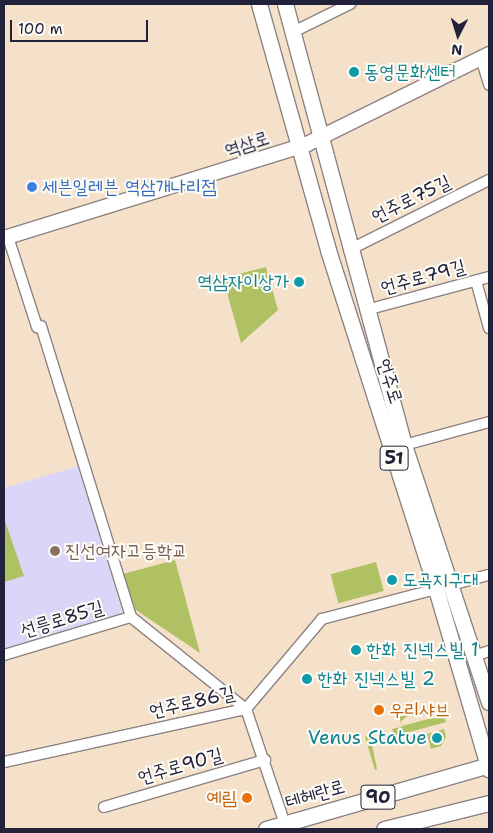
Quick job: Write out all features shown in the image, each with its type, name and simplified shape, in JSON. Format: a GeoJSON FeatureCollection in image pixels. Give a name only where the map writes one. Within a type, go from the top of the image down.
{"type":"FeatureCollection","features":[{"type":"Feature","properties":{"kind":"main road","name":"언주로"},"geometry":{"type":"LineString","coordinates":[[259,4],[298,148],[436,589],[489,767]]}},
{"type":"Feature","properties":{"kind":"main road","name":"언주로"},"geometry":{"type":"LineString","coordinates":[[284,4],[293,32],[349,250],[404,445],[489,702]]}},
{"type":"Feature","properties":{"kind":"main road","name":"역삼로"},"geometry":{"type":"LineString","coordinates":[[6,238],[298,148],[485,56]]}},
{"type":"Feature","properties":{"kind":"main road","name":"테헤란로"},"geometry":{"type":"LineString","coordinates":[[266,829],[489,767]]}},
{"type":"Feature","properties":{"kind":"main road","name":"90"},"geometry":{"type":"LineString","coordinates":[[384,829],[489,803]]}},
{"type":"Feature","properties":{"kind":"street"},"geometry":{"type":"LineString","coordinates":[[293,32],[350,4]]}},
{"type":"Feature","properties":{"kind":"street"},"geometry":{"type":"LineString","coordinates":[[485,56],[489,86]]}},
{"type":"Feature","properties":{"kind":"street","name":"언주로75길"},"geometry":{"type":"LineString","coordinates":[[349,250],[489,180]]}},
{"type":"Feature","properties":{"kind":"street"},"geometry":{"type":"LineString","coordinates":[[6,238],[39,326],[131,617],[246,709],[265,760],[285,824]]}},
{"type":"Feature","properties":{"kind":"street","name":"언주로79길"},"geometry":{"type":"LineString","coordinates":[[366,310],[489,277]]}},
{"type":"Feature","properties":{"kind":"street"},"geometry":{"type":"LineString","coordinates":[[476,280],[489,328]]}},
{"type":"Feature","properties":{"kind":"street"},"geometry":{"type":"LineString","coordinates":[[404,445],[489,422]]}},
{"type":"Feature","properties":{"kind":"street"},"geometry":{"type":"LineString","coordinates":[[451,585],[489,575]]}},
{"type":"Feature","properties":{"kind":"street","name":"언주로86길"},"geometry":{"type":"LineString","coordinates":[[4,762],[246,709],[322,619],[436,589]]}},
{"type":"Feature","properties":{"kind":"street","name":"선릉로85길"},"geometry":{"type":"LineString","coordinates":[[4,655],[131,617]]}},
{"type":"Feature","properties":{"kind":"street"},"geometry":{"type":"LineString","coordinates":[[474,656],[489,651]]}},
{"type":"Feature","properties":{"kind":"street","name":"언주로90길"},"geometry":{"type":"LineString","coordinates":[[104,807],[265,760]]}},
{"type":"Feature","properties":{"kind":"shaded area","name":"진선여자고등학교"},"geometry":{"type":"Polygon","coordinates":[[[82,465],[123,615],[4,649],[4,488],[82,465]]]}},
{"type":"Feature","properties":{"kind":"green space"},"geometry":{"type":"Polygon","coordinates":[[[266,267],[278,310],[241,343],[223,278],[266,267]]]}},
{"type":"Feature","properties":{"kind":"green space"},"geometry":{"type":"Polygon","coordinates":[[[4,518],[24,576],[4,582],[4,518]]]}},
{"type":"Feature","properties":{"kind":"green space"},"geometry":{"type":"Polygon","coordinates":[[[175,560],[200,653],[133,608],[123,574],[175,560]]]}},
{"type":"Feature","properties":{"kind":"green space"},"geometry":{"type":"Polygon","coordinates":[[[376,562],[384,591],[338,603],[331,574],[376,562]]]}},
{"type":"Feature","properties":{"kind":"green space"},"geometry":{"type":"Polygon","coordinates":[[[441,706],[446,722],[395,736],[392,729],[402,727],[399,717],[441,706]],[[442,710],[415,717],[409,715],[401,721],[402,726],[443,715],[442,710]]]}},
{"type":"Feature","properties":{"kind":"green space"},"geometry":{"type":"Polygon","coordinates":[[[444,729],[446,737],[441,746],[431,749],[427,734],[444,729]]]}},
{"type":"Feature","properties":{"kind":"green space"},"geometry":{"type":"Polygon","coordinates":[[[370,735],[377,769],[375,770],[365,737],[370,735]]]}},
{"type":"Feature","properties":{"kind":"place","name":"동영문화센터"},"geometry":{"type":"Point","coordinates":[354,72]}},
{"type":"Feature","properties":{"kind":"place","name":"세븐일레븐 역삼개나리점"},"geometry":{"type":"Point","coordinates":[32,187]}},
{"type":"Feature","properties":{"kind":"place","name":"역삼자이상가"},"geometry":{"type":"Point","coordinates":[299,282]}},
{"type":"Feature","properties":{"kind":"place","name":"진선여자고등학교"},"geometry":{"type":"Point","coordinates":[55,551]}},
{"type":"Feature","properties":{"kind":"place","name":"도곡지구대"},"geometry":{"type":"Point","coordinates":[392,580]}},
{"type":"Feature","properties":{"kind":"place","name":"한화 진넥스빌 1"},"geometry":{"type":"Point","coordinates":[356,650]}},
{"type":"Feature","properties":{"kind":"place","name":"한화 진넥스빌 2"},"geometry":{"type":"Point","coordinates":[307,679]}},
{"type":"Feature","properties":{"kind":"place","name":"우리샤브"},"geometry":{"type":"Point","coordinates":[379,710]}},
{"type":"Feature","properties":{"kind":"place","name":"Venus Statue"},"geometry":{"type":"Point","coordinates":[437,738]}},
{"type":"Feature","properties":{"kind":"place","name":"예림"},"geometry":{"type":"Point","coordinates":[247,798]}}]}
